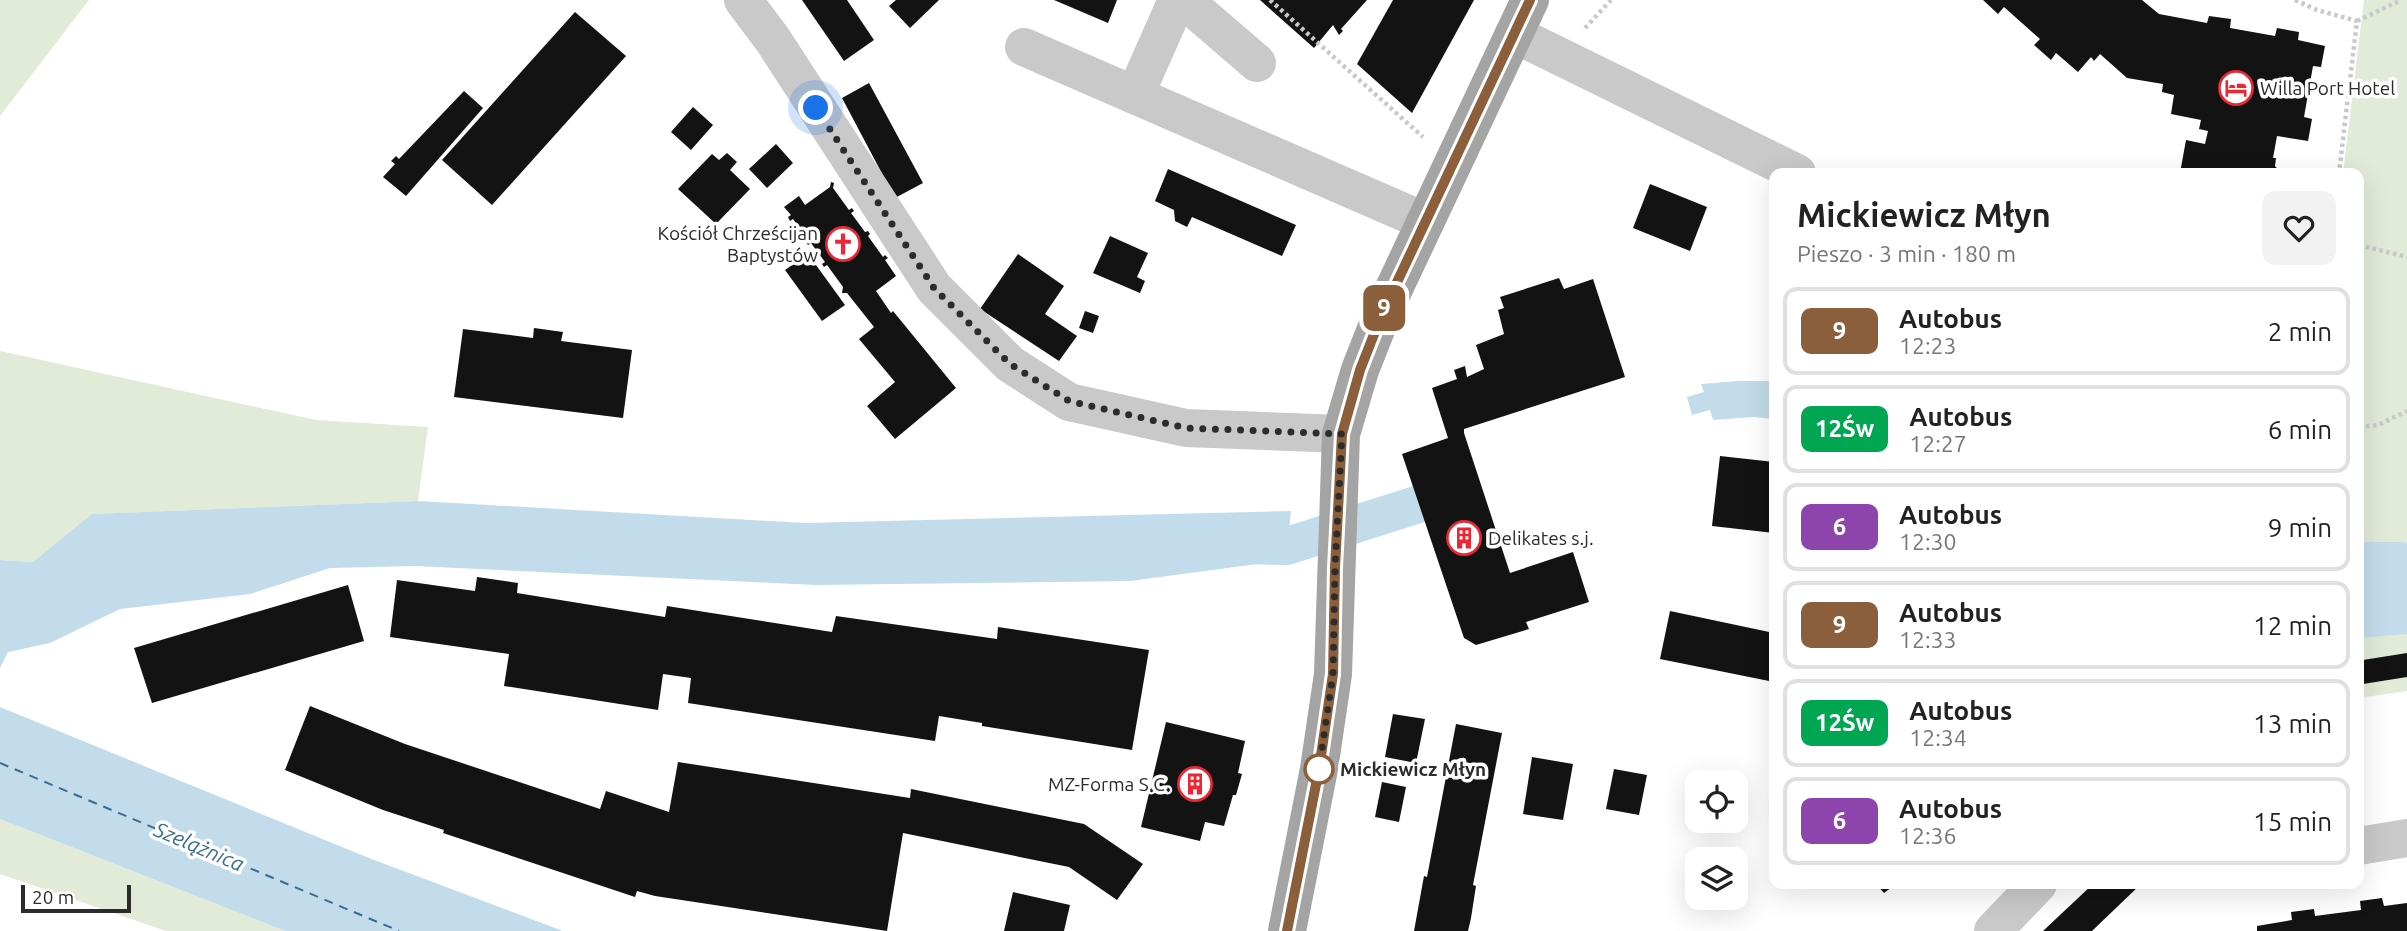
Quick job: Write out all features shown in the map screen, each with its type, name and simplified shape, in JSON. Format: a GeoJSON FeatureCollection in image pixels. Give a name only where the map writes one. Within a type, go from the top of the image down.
{"type":"FeatureCollection","features":[{"type":"Feature","properties":{"kind":"main road"},"geometry":{"type":"LineString","coordinates":[[1287,931],[1319,769],[1333,674],[1342,434],[1360,370],[1382,314],[1530,0]]}},
{"type":"Feature","properties":{"kind":"street"},"geometry":{"type":"LineString","coordinates":[[743,0],[773,40],[934,288],[1010,364],[1069,401],[1186,428],[1342,434]]}},
{"type":"Feature","properties":{"kind":"street"},"geometry":{"type":"LineString","coordinates":[[1135,94],[1177,0]]}},
{"type":"Feature","properties":{"kind":"street"},"geometry":{"type":"LineString","coordinates":[[1184,0],[1257,63]]}},
{"type":"Feature","properties":{"kind":"street"},"geometry":{"type":"LineString","coordinates":[[1514,34],[1787,168]]}},
{"type":"Feature","properties":{"kind":"street"},"geometry":{"type":"LineString","coordinates":[[1024,47],[1424,221]]}},
{"type":"Feature","properties":{"kind":"street"},"geometry":{"type":"LineString","coordinates":[[2364,845],[2407,838]]}},
{"type":"Feature","properties":{"kind":"street"},"geometry":{"type":"LineString","coordinates":[[1993,931],[2033,889]]}},
{"type":"Feature","properties":{"kind":"path"},"geometry":{"type":"LineString","coordinates":[[1269,0],[1429,142]]}},
{"type":"Feature","properties":{"kind":"path"},"geometry":{"type":"LineString","coordinates":[[1578,36],[1611,0]]}},
{"type":"Feature","properties":{"kind":"path"},"geometry":{"type":"LineString","coordinates":[[2295,0],[2357,21],[2401,0]]}},
{"type":"Feature","properties":{"kind":"path"},"geometry":{"type":"LineString","coordinates":[[2385,0],[2388,6]]}},
{"type":"Feature","properties":{"kind":"path"},"geometry":{"type":"LineString","coordinates":[[2340,168],[2357,21]]}},
{"type":"Feature","properties":{"kind":"path"},"geometry":{"type":"LineString","coordinates":[[2364,246],[2407,257]]}},
{"type":"Feature","properties":{"kind":"path"},"geometry":{"type":"LineString","coordinates":[[2364,426],[2378,425],[2407,411]]}},
{"type":"Feature","properties":{"kind":"green space"},"geometry":{"type":"Polygon","coordinates":[[[0,0],[89,0],[0,116],[0,0]]]}},
{"type":"Feature","properties":{"kind":"green space"},"geometry":{"type":"Polygon","coordinates":[[[2364,0],[2407,0],[2407,691],[2364,697],[2364,168],[2344,168],[2364,0]]]}},
{"type":"Feature","properties":{"kind":"green space"},"geometry":{"type":"Polygon","coordinates":[[[0,351],[316,420],[428,427],[418,501],[93,514],[33,562],[0,560],[0,351]]]}},
{"type":"Feature","properties":{"kind":"green space"},"geometry":{"type":"Polygon","coordinates":[[[0,819],[285,931],[166,931],[0,874],[0,819]]]}},
{"type":"Feature","properties":{"kind":"water"},"geometry":{"type":"Polygon","coordinates":[[[1769,381],[1769,418],[1713,420],[1710,410],[1692,415],[1687,397],[1704,392],[1701,384],[1769,381]]]}},
{"type":"Feature","properties":{"kind":"water"},"geometry":{"type":"Polygon","coordinates":[[[418,501],[805,523],[1291,511],[1286,560],[1130,581],[816,585],[415,566],[330,568],[250,594],[120,609],[50,643],[8,652],[0,668],[0,560],[33,562],[92,514],[418,501]]]}},
{"type":"Feature","properties":{"kind":"water"},"geometry":{"type":"Polygon","coordinates":[[[2364,542],[2407,544],[2407,634],[2364,638],[2364,542]]]}},
{"type":"Feature","properties":{"kind":"water","name":"Szelążnica"},"geometry":{"type":"Polygon","coordinates":[[[0,707],[369,858],[563,931],[285,931],[0,819],[0,707]]]}},
{"type":"Feature","properties":{"kind":"building"},"geometry":{"type":"Polygon","coordinates":[[[802,0],[847,0],[874,40],[844,61],[802,0]]]}},
{"type":"Feature","properties":{"kind":"building"},"geometry":{"type":"Polygon","coordinates":[[[896,0],[939,0],[910,28],[889,6],[896,0]]]}},
{"type":"Feature","properties":{"kind":"building"},"geometry":{"type":"Polygon","coordinates":[[[1054,0],[1117,0],[1108,23],[1054,0]]]}},
{"type":"Feature","properties":{"kind":"building"},"geometry":{"type":"Polygon","coordinates":[[[1260,0],[1367,0],[1341,29],[1343,31],[1339,35],[1333,25],[1314,48],[1260,0]]]}},
{"type":"Feature","properties":{"kind":"building"},"geometry":{"type":"Polygon","coordinates":[[[1393,0],[1474,0],[1412,113],[1357,64],[1393,0]]]}},
{"type":"Feature","properties":{"kind":"building","name":"Willa Port Hotel"},"geometry":{"type":"Polygon","coordinates":[[[1983,0],[2142,0],[2159,14],[2207,23],[2209,16],[2231,19],[2230,28],[2275,36],[2277,28],[2299,32],[2298,40],[2325,46],[2321,67],[2313,66],[2304,117],[2312,119],[2308,141],[2277,136],[2273,158],[2276,158],[2277,168],[2181,168],[2186,140],[2205,144],[2208,131],[2199,129],[2201,120],[2171,114],[2174,95],[2162,92],[2163,84],[2127,78],[2100,54],[2094,61],[2091,57],[2078,72],[2056,53],[2051,60],[2034,45],[2040,39],[2004,7],[1998,14],[1983,0]]]}},
{"type":"Feature","properties":{"kind":"building"},"geometry":{"type":"Polygon","coordinates":[[[575,12],[626,56],[492,205],[442,160],[575,12]]]}},
{"type":"Feature","properties":{"kind":"building"},"geometry":{"type":"Polygon","coordinates":[[[869,83],[923,183],[895,198],[842,98],[869,83]]]}},
{"type":"Feature","properties":{"kind":"building"},"geometry":{"type":"Polygon","coordinates":[[[464,91],[483,108],[406,196],[383,177],[395,164],[391,161],[396,156],[399,159],[464,91]]]}},
{"type":"Feature","properties":{"kind":"building"},"geometry":{"type":"Polygon","coordinates":[[[693,107],[713,125],[691,150],[671,132],[693,107]]]}},
{"type":"Feature","properties":{"kind":"building"},"geometry":{"type":"Polygon","coordinates":[[[776,144],[793,163],[767,188],[749,169],[776,144]]]}},
{"type":"Feature","properties":{"kind":"building"},"geometry":{"type":"Polygon","coordinates":[[[727,153],[737,162],[730,170],[750,189],[716,224],[678,189],[712,154],[719,160],[727,153]]]}},
{"type":"Feature","properties":{"kind":"building"},"geometry":{"type":"Polygon","coordinates":[[[1168,169],[1296,225],[1282,256],[1192,217],[1187,227],[1175,221],[1174,210],[1155,201],[1168,169]]]}},
{"type":"Feature","properties":{"kind":"building"},"geometry":{"type":"Polygon","coordinates":[[[831,182],[849,210],[852,208],[854,211],[851,213],[865,232],[868,231],[868,236],[883,257],[885,255],[888,258],[885,260],[896,276],[876,291],[891,313],[893,311],[956,388],[895,439],[867,406],[895,382],[859,339],[874,327],[847,293],[842,293],[843,287],[827,265],[824,267],[822,264],[825,262],[811,243],[808,245],[808,240],[793,219],[790,221],[788,217],[791,215],[784,207],[799,196],[805,205],[830,187],[831,182]]]}},
{"type":"Feature","properties":{"kind":"building"},"geometry":{"type":"Polygon","coordinates":[[[1650,184],[1707,207],[1690,251],[1633,228],[1650,184]]]}},
{"type":"Feature","properties":{"kind":"building"},"geometry":{"type":"Polygon","coordinates":[[[1110,236],[1148,253],[1137,277],[1145,281],[1140,293],[1093,273],[1110,236]]]}},
{"type":"Feature","properties":{"kind":"building"},"geometry":{"type":"Polygon","coordinates":[[[808,254],[845,305],[822,321],[785,270],[808,254]]]}},
{"type":"Feature","properties":{"kind":"building"},"geometry":{"type":"Polygon","coordinates":[[[1018,254],[1064,286],[1045,314],[1077,336],[1059,361],[980,309],[1018,254]]]}},
{"type":"Feature","properties":{"kind":"building"},"geometry":{"type":"Polygon","coordinates":[[[1559,278],[1564,289],[1593,279],[1625,377],[1464,429],[1464,433],[1510,573],[1573,552],[1589,602],[1526,622],[1529,629],[1476,645],[1464,638],[1402,454],[1448,438],[1432,388],[1457,379],[1454,370],[1465,366],[1467,377],[1484,369],[1476,345],[1504,334],[1498,310],[1504,308],[1500,297],[1559,278]]]}},
{"type":"Feature","properties":{"kind":"building"},"geometry":{"type":"Polygon","coordinates":[[[1085,311],[1099,316],[1093,333],[1079,328],[1085,311]]]}},
{"type":"Feature","properties":{"kind":"building"},"geometry":{"type":"Polygon","coordinates":[[[534,328],[563,332],[561,341],[632,350],[623,418],[454,397],[463,329],[533,338],[534,328]]]}},
{"type":"Feature","properties":{"kind":"building"},"geometry":{"type":"Polygon","coordinates":[[[1720,456],[1769,461],[1769,532],[1712,526],[1720,456]]]}},
{"type":"Feature","properties":{"kind":"building"},"geometry":{"type":"Polygon","coordinates":[[[477,577],[518,583],[517,593],[665,617],[667,606],[832,632],[836,616],[997,639],[998,627],[1149,650],[1132,750],[982,726],[982,723],[939,716],[935,741],[688,703],[691,678],[663,674],[658,710],[504,686],[509,654],[390,637],[397,580],[475,591],[477,577]]]}},
{"type":"Feature","properties":{"kind":"building"},"geometry":{"type":"Polygon","coordinates":[[[348,585],[364,641],[152,703],[134,648],[348,585]]]}},
{"type":"Feature","properties":{"kind":"building"},"geometry":{"type":"Polygon","coordinates":[[[1670,611],[1769,632],[1769,681],[1660,659],[1670,611]]]}},
{"type":"Feature","properties":{"kind":"building"},"geometry":{"type":"Polygon","coordinates":[[[2407,653],[2407,677],[2364,684],[2364,660],[2407,653]]]}},
{"type":"Feature","properties":{"kind":"building"},"geometry":{"type":"Polygon","coordinates":[[[310,706],[405,744],[600,809],[606,791],[669,812],[678,762],[910,798],[911,789],[1084,824],[1143,864],[1117,900],[1069,867],[903,833],[887,931],[637,891],[635,897],[443,833],[444,830],[383,810],[285,770],[310,706]]]}},
{"type":"Feature","properties":{"kind":"building"},"geometry":{"type":"Polygon","coordinates":[[[1393,714],[1425,719],[1416,763],[1385,757],[1393,714]]]}},
{"type":"Feature","properties":{"kind":"building","name":"MZ-Forma S.C."},"geometry":{"type":"Polygon","coordinates":[[[1166,722],[1245,741],[1238,773],[1242,774],[1224,826],[1205,822],[1200,841],[1141,827],[1166,722]]]}},
{"type":"Feature","properties":{"kind":"building"},"geometry":{"type":"Polygon","coordinates":[[[1456,724],[1502,733],[1473,885],[1476,886],[1471,918],[1468,931],[1414,931],[1424,876],[1427,877],[1456,724]]]}},
{"type":"Feature","properties":{"kind":"building"},"geometry":{"type":"Polygon","coordinates":[[[1532,757],[1573,764],[1563,820],[1523,814],[1532,757]]]}},
{"type":"Feature","properties":{"kind":"building"},"geometry":{"type":"Polygon","coordinates":[[[1614,769],[1647,775],[1639,815],[1606,809],[1614,769]]]}},
{"type":"Feature","properties":{"kind":"building"},"geometry":{"type":"Polygon","coordinates":[[[1382,782],[1406,787],[1399,822],[1375,817],[1382,782]]]}},
{"type":"Feature","properties":{"kind":"building"},"geometry":{"type":"Polygon","coordinates":[[[2088,889],[2136,889],[2092,931],[2043,931],[2088,889]]]}},
{"type":"Feature","properties":{"kind":"building"},"geometry":{"type":"Polygon","coordinates":[[[1013,892],[1070,905],[1064,931],[1004,931],[1013,892]]]}},
{"type":"Feature","properties":{"kind":"building"},"geometry":{"type":"Polygon","coordinates":[[[2382,898],[2384,906],[2407,903],[2407,931],[2257,931],[2257,926],[2292,920],[2291,912],[2314,909],[2315,916],[2361,910],[2360,901],[2382,898]]]}},
{"type":"Feature","properties":{"kind":"waterway"},"geometry":{"type":"LineString","coordinates":[[1235,545],[1287,546],[1419,504]]}},
{"type":"Feature","properties":{"kind":"ferry route"},"geometry":{"type":"LineString","coordinates":[[0,763],[399,931]]}},
{"type":"Feature","properties":{"kind":"bus line","name":"9"},"geometry":{"type":"LineString","coordinates":[[1287,931],[1319,769],[1333,674],[1342,434],[1360,370],[1405,260],[1530,0]]}},
{"type":"Feature","properties":{"kind":"place","name":"Willa Port Hotel"},"geometry":{"type":"Point","coordinates":[2236,88]}},
{"type":"Feature","properties":{"kind":"place","name":"Kościół Chrześcijan Baptystów"},"geometry":{"type":"Point","coordinates":[843,244]}},
{"type":"Feature","properties":{"kind":"place","name":"Delikates s.j."},"geometry":{"type":"Point","coordinates":[1464,538]}},
{"type":"Feature","properties":{"kind":"place","name":"Mickiewicz Młyn"},"geometry":{"type":"Point","coordinates":[1319,769]}},
{"type":"Feature","properties":{"kind":"place","name":"MZ-Forma S.C."},"geometry":{"type":"Point","coordinates":[1195,784]}},
{"type":"Feature","properties":{"kind":"route"},"geometry":{"type":"LineString","coordinates":[[816,108],[934,288],[1010,364],[1069,401],[1186,428],[1342,434],[1333,674],[1319,769]]}}]}
